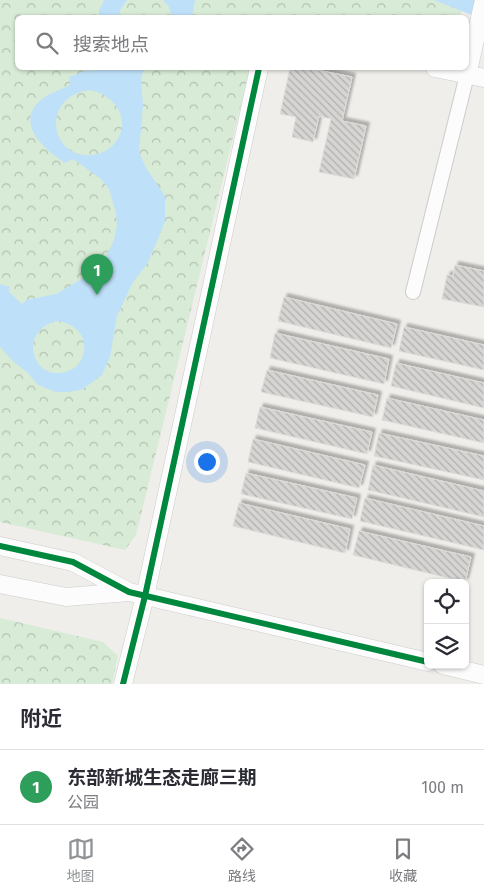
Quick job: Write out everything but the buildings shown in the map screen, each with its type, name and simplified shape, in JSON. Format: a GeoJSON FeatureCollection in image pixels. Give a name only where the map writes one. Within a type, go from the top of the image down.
{"type":"FeatureCollection","features":[{"type":"Feature","properties":{"kind":"street"},"geometry":{"type":"LineString","coordinates":[[413,292],[476,77],[484,0]]}},
{"type":"Feature","properties":{"kind":"street"},"geometry":{"type":"LineString","coordinates":[[123,684],[137,594],[259,70]]}},
{"type":"Feature","properties":{"kind":"street"},"geometry":{"type":"LineString","coordinates":[[444,70],[476,77]]}},
{"type":"Feature","properties":{"kind":"street"},"geometry":{"type":"LineString","coordinates":[[0,546],[73,562],[137,594],[424,661]]}},
{"type":"Feature","properties":{"kind":"street"},"geometry":{"type":"LineString","coordinates":[[0,584],[66,597],[137,594]]}},
{"type":"Feature","properties":{"kind":"street"},"geometry":{"type":"LineString","coordinates":[[459,669],[484,675]]}},
{"type":"Feature","properties":{"kind":"green space"},"geometry":{"type":"Polygon","coordinates":[[[0,0],[464,0],[461,15],[15,15],[15,70],[250,70],[136,535],[125,550],[0,522],[0,0]]]}},
{"type":"Feature","properties":{"kind":"green space"},"geometry":{"type":"Polygon","coordinates":[[[0,618],[103,642],[118,656],[112,684],[0,684],[0,618]]]}},
{"type":"Feature","properties":{"kind":"water"},"geometry":{"type":"Polygon","coordinates":[[[104,0],[127,0],[120,10],[119,15],[99,15],[104,0]]]}},
{"type":"Feature","properties":{"kind":"water"},"geometry":{"type":"Polygon","coordinates":[[[163,0],[195,0],[192,15],[171,15],[169,7],[163,0]]]}},
{"type":"Feature","properties":{"kind":"water"},"geometry":{"type":"Polygon","coordinates":[[[434,0],[484,0],[484,20],[434,0]]]}},
{"type":"Feature","properties":{"kind":"water"},"geometry":{"type":"Polygon","coordinates":[[[88,70],[143,70],[141,79],[143,105],[139,152],[146,168],[165,196],[165,221],[147,264],[133,282],[117,316],[110,357],[102,375],[83,389],[56,392],[38,385],[0,347],[0,284],[10,287],[9,292],[22,304],[26,300],[56,294],[88,275],[105,259],[114,240],[117,225],[116,213],[109,189],[100,178],[73,159],[65,163],[48,151],[35,135],[31,126],[30,117],[34,108],[42,99],[70,85],[69,77],[88,70]],[[90,90],[74,95],[63,103],[57,115],[56,127],[60,138],[67,148],[78,154],[93,155],[104,152],[113,145],[119,136],[122,119],[119,111],[108,97],[90,90]],[[57,321],[44,327],[36,335],[33,345],[34,355],[38,364],[46,370],[56,373],[68,371],[75,367],[81,361],[84,348],[84,342],[79,332],[63,322],[57,321]]]}},
{"type":"Feature","properties":{"kind":"cycle path"},"geometry":{"type":"LineString","coordinates":[[123,684],[145,596],[259,70]]}},
{"type":"Feature","properties":{"kind":"cycle path"},"geometry":{"type":"LineString","coordinates":[[0,546],[73,562],[129,592],[424,661]]}},
{"type":"Feature","properties":{"kind":"place","name":"东部新城生态走廊三期"},"geometry":{"type":"Point","coordinates":[97,295]}}]}
